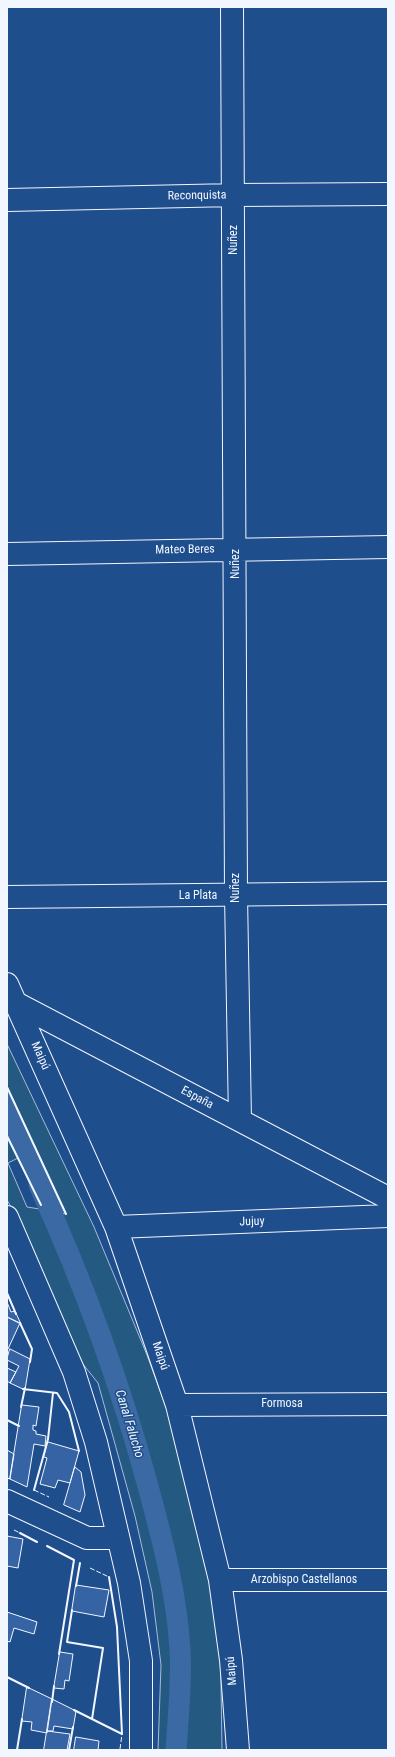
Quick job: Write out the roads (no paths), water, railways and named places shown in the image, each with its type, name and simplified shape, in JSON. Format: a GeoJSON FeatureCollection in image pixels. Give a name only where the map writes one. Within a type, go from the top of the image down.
{"type":"FeatureCollection","features":[{"type":"Feature","properties":{"kind":"street","name":"Nuñez"},"geometry":{"type":"LineString","coordinates":[[232,7],[236,549],[236,895],[240,1120]]}},
{"type":"Feature","properties":{"kind":"street","name":"Reconquista"},"geometry":{"type":"LineString","coordinates":[[7,200],[234,195],[388,194]]}},
{"type":"Feature","properties":{"kind":"street","name":"Mateo Beres"},"geometry":{"type":"LineString","coordinates":[[7,554],[388,547]]}},
{"type":"Feature","properties":{"kind":"street","name":"La Plata"},"geometry":{"type":"LineString","coordinates":[[7,897],[388,893]]}},
{"type":"Feature","properties":{"kind":"street","name":"España"},"geometry":{"type":"LineString","coordinates":[[10,995],[240,1120],[388,1198]]}},
{"type":"Feature","properties":{"kind":"street","name":"Maipú"},"geometry":{"type":"LineString","coordinates":[[10,995],[116,1227],[177,1405],[220,1580],[231,1660],[238,1750]]}},
{"type":"Feature","properties":{"kind":"street"},"geometry":{"type":"LineString","coordinates":[[7,1216],[74,1372],[96,1442],[129,1583],[141,1661],[141,1750]]}},
{"type":"Feature","properties":{"kind":"street","name":"Jujuy"},"geometry":{"type":"LineString","coordinates":[[116,1227],[388,1216]]}},
{"type":"Feature","properties":{"kind":"street","name":"Formosa"},"geometry":{"type":"LineString","coordinates":[[177,1405],[388,1404]]}},
{"type":"Feature","properties":{"kind":"street"},"geometry":{"type":"LineString","coordinates":[[7,1501],[87,1538],[118,1538]]}},
{"type":"Feature","properties":{"kind":"street","name":"Arzobispo Castellanos"},"geometry":{"type":"LineString","coordinates":[[220,1580],[388,1580]]}},
{"type":"Feature","properties":{"kind":"waterway","name":"Canal Falucho"},"geometry":{"type":"LineString","coordinates":[[39,1185],[86,1297],[114,1373],[138,1451],[164,1549],[173,1589],[180,1650],[180,1687],[176,1750]]}}]}
